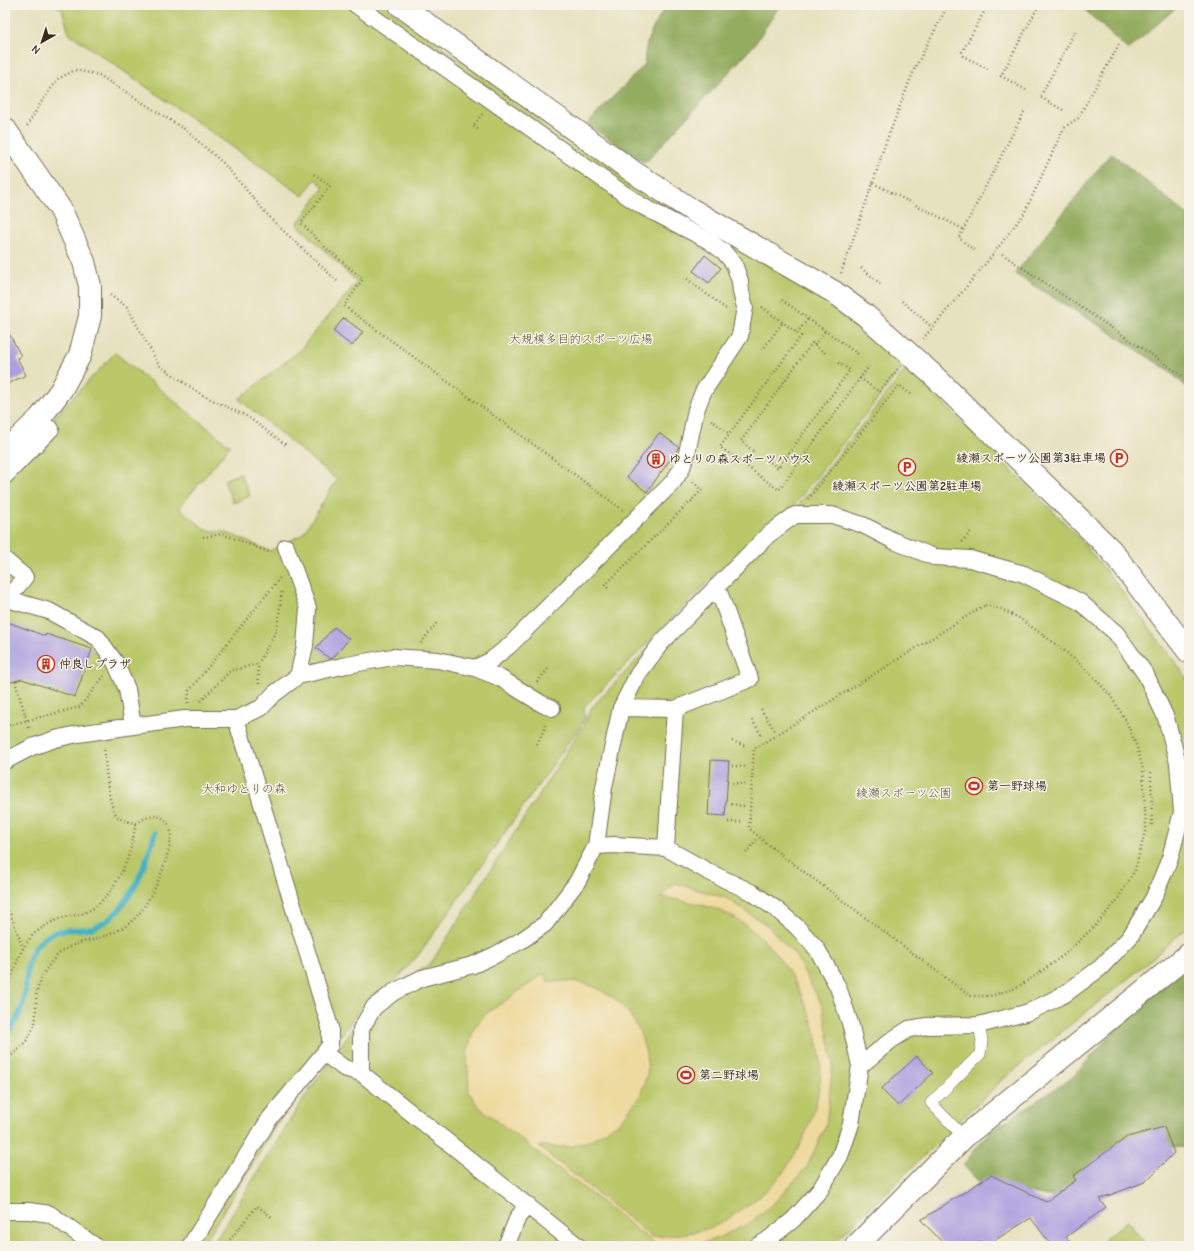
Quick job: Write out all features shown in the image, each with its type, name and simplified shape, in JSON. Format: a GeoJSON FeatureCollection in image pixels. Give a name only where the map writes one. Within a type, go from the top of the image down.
{"type":"FeatureCollection","features":[{"type":"Feature","properties":{"kind":"street"},"geometry":{"type":"LineString","coordinates":[[356,5],[624,194],[642,206],[709,241],[724,252],[734,264],[740,281],[744,307],[740,336],[703,392],[696,410],[687,453],[681,470],[673,482],[509,646],[490,661],[475,668]]}},
{"type":"Feature","properties":{"kind":"street"},"geometry":{"type":"LineString","coordinates":[[400,5],[635,173],[692,210],[834,292],[865,315],[933,375],[1111,550],[1189,652]]}},
{"type":"Feature","properties":{"kind":"street"},"geometry":{"type":"LineString","coordinates":[[5,452],[40,418],[62,390],[80,355],[90,316],[90,286],[84,262],[61,210],[10,136]]}},
{"type":"Feature","properties":{"kind":"street"},"geometry":{"type":"LineString","coordinates":[[5,476],[51,429]]}},
{"type":"Feature","properties":{"kind":"street"},"geometry":{"type":"LineString","coordinates":[[361,1073],[362,1028],[374,1007],[394,992],[422,978],[473,965],[495,955],[528,936],[545,924],[577,882],[596,846],[604,787],[621,708],[638,674],[661,643],[717,586],[768,535],[795,515],[832,515],[863,525],[894,541],[934,557],[970,559],[1024,574],[1080,602],[1116,633],[1146,674],[1166,718],[1178,763],[1182,812],[1170,858],[1156,891],[1130,937],[1100,968],[1065,994],[1029,1012],[979,1025],[927,1026],[909,1029],[890,1041],[860,1066]]}},
{"type":"Feature","properties":{"kind":"street"},"geometry":{"type":"LineString","coordinates":[[286,546],[308,608],[305,646],[298,676]]}},
{"type":"Feature","properties":{"kind":"street"},"geometry":{"type":"LineString","coordinates":[[5,560],[25,577],[6,600],[49,611],[98,638],[115,662],[127,689],[133,726]]}},
{"type":"Feature","properties":{"kind":"street"},"geometry":{"type":"LineString","coordinates":[[621,708],[675,709],[750,679],[717,586]]}},
{"type":"Feature","properties":{"kind":"street"},"geometry":{"type":"LineString","coordinates":[[5,761],[10,757],[34,746],[55,739],[102,730],[185,719],[236,719],[260,708],[274,694],[298,676],[393,657],[438,660],[475,668],[500,678],[547,706]]}},
{"type":"Feature","properties":{"kind":"street"},"geometry":{"type":"LineString","coordinates":[[666,848],[675,709]]}},
{"type":"Feature","properties":{"kind":"street"},"geometry":{"type":"LineString","coordinates":[[190,1246],[270,1118],[330,1045],[330,1027],[236,719]]}},
{"type":"Feature","properties":{"kind":"street"},"geometry":{"type":"LineString","coordinates":[[596,846],[614,844],[666,848],[709,872],[754,893],[797,927],[817,949],[838,987],[851,1026],[860,1066],[851,1124],[840,1156],[820,1190],[792,1220],[766,1241],[757,1246]]}},
{"type":"Feature","properties":{"kind":"street"},"geometry":{"type":"LineString","coordinates":[[856,1246],[964,1138],[1189,954]]}},
{"type":"Feature","properties":{"kind":"street"},"geometry":{"type":"LineString","coordinates":[[324,1053],[344,1068],[361,1073],[578,1246]]}},
{"type":"Feature","properties":{"kind":"street"},"geometry":{"type":"LineString","coordinates":[[506,1246],[518,1218],[528,1205]]}},
{"type":"Feature","properties":{"kind":"street"},"geometry":{"type":"LineString","coordinates":[[10,1211],[29,1211],[50,1214],[95,1246]]}},
{"type":"Feature","properties":{"kind":"lane"},"geometry":{"type":"LineString","coordinates":[[964,1138],[931,1103],[980,1054],[982,1041],[979,1025]]}},
{"type":"Feature","properties":{"kind":"path"},"geometry":{"type":"LineString","coordinates":[[834,292],[874,183],[883,150],[914,70],[948,5]]}},
{"type":"Feature","properties":{"kind":"path"},"geometry":{"type":"LineString","coordinates":[[988,5],[962,52],[963,56],[988,69]]}},
{"type":"Feature","properties":{"kind":"path"},"geometry":{"type":"LineString","coordinates":[[1026,90],[1001,76],[1039,5]]}},
{"type":"Feature","properties":{"kind":"path"},"geometry":{"type":"LineString","coordinates":[[1063,110],[1040,97],[1076,30]]}},
{"type":"Feature","properties":{"kind":"path"},"geometry":{"type":"LineString","coordinates":[[860,378],[879,392],[987,262],[1026,212],[1062,132],[1066,126],[1078,118],[1120,43]]}},
{"type":"Feature","properties":{"kind":"path"},"geometry":{"type":"LineString","coordinates":[[10,136],[42,101],[58,79],[75,70],[100,75],[184,129],[223,163],[273,221],[337,281]]}},
{"type":"Feature","properties":{"kind":"path"},"geometry":{"type":"LineString","coordinates":[[974,250],[958,238],[1024,112]]}},
{"type":"Feature","properties":{"kind":"path"},"geometry":{"type":"LineString","coordinates":[[314,174],[330,186],[301,223],[327,249],[363,279],[344,306],[636,520]]}},
{"type":"Feature","properties":{"kind":"path"},"geometry":{"type":"LineString","coordinates":[[874,183],[963,229]]}},
{"type":"Feature","properties":{"kind":"path"},"geometry":{"type":"LineString","coordinates":[[1002,254],[1189,380]]}},
{"type":"Feature","properties":{"kind":"path"},"geometry":{"type":"LineString","coordinates":[[861,268],[881,284]]}},
{"type":"Feature","properties":{"kind":"path"},"geometry":{"type":"LineString","coordinates":[[687,279],[726,309]]}},
{"type":"Feature","properties":{"kind":"path"},"geometry":{"type":"LineString","coordinates":[[90,286],[103,290],[127,307],[160,365],[202,395],[248,417],[286,445]]}},
{"type":"Feature","properties":{"kind":"path"},"geometry":{"type":"LineString","coordinates":[[741,292],[801,336],[720,447],[779,490],[870,366]]}},
{"type":"Feature","properties":{"kind":"path"},"geometry":{"type":"LineString","coordinates":[[782,300],[858,354]]}},
{"type":"Feature","properties":{"kind":"path"},"geometry":{"type":"LineString","coordinates":[[902,301],[932,327]]}},
{"type":"Feature","properties":{"kind":"path"},"geometry":{"type":"LineString","coordinates":[[797,333],[808,319]]}},
{"type":"Feature","properties":{"kind":"path"},"geometry":{"type":"LineString","coordinates":[[762,350],[783,322]]}},
{"type":"Feature","properties":{"kind":"path"},"geometry":{"type":"LineString","coordinates":[[754,450],[741,441],[812,344],[814,345],[825,331]]}},
{"type":"Feature","properties":{"kind":"path"},"geometry":{"type":"LineString","coordinates":[[814,345],[825,353]]}},
{"type":"Feature","properties":{"kind":"path"},"geometry":{"type":"LineString","coordinates":[[767,460],[778,468],[850,370],[837,362]]}},
{"type":"Feature","properties":{"kind":"path"},"geometry":{"type":"LineString","coordinates":[[795,515],[899,385],[912,395]]}},
{"type":"Feature","properties":{"kind":"path"},"geometry":{"type":"LineString","coordinates":[[715,423],[730,434]]}},
{"type":"Feature","properties":{"kind":"path"},"geometry":{"type":"LineString","coordinates":[[608,588],[605,585],[692,502],[702,490],[693,481]]}},
{"type":"Feature","properties":{"kind":"path"},"geometry":{"type":"LineString","coordinates":[[203,537],[223,534],[286,560],[286,546]]}},
{"type":"Feature","properties":{"kind":"path"},"geometry":{"type":"LineString","coordinates":[[185,719],[189,691],[280,578]]}},
{"type":"Feature","properties":{"kind":"path"},"geometry":{"type":"LineString","coordinates":[[260,708],[258,664],[276,629],[283,586]]}},
{"type":"Feature","properties":{"kind":"path"},"geometry":{"type":"LineString","coordinates":[[985,605],[1001,609],[1019,618],[1067,653],[1090,673],[1110,695],[1126,719],[1136,744],[1143,769],[1146,828],[1135,870],[1116,902],[1096,926],[1065,954],[1016,988],[990,996],[970,996],[767,844],[749,828],[754,749],[985,605]]}},
{"type":"Feature","properties":{"kind":"path"},"geometry":{"type":"LineString","coordinates":[[409,658],[438,621]]}},
{"type":"Feature","properties":{"kind":"path"},"geometry":{"type":"LineString","coordinates":[[5,726],[80,707],[115,662]]}},
{"type":"Feature","properties":{"kind":"path"},"geometry":{"type":"LineString","coordinates":[[185,719],[230,671],[258,664]]}},
{"type":"Feature","properties":{"kind":"path"},"geometry":{"type":"LineString","coordinates":[[15,681],[34,746]]}},
{"type":"Feature","properties":{"kind":"path"},"geometry":{"type":"LineString","coordinates":[[537,744],[545,728],[547,706]]}},
{"type":"Feature","properties":{"kind":"path"},"geometry":{"type":"LineString","coordinates":[[761,709],[775,731]]}},
{"type":"Feature","properties":{"kind":"path"},"geometry":{"type":"LineString","coordinates":[[752,720],[762,736]]}},
{"type":"Feature","properties":{"kind":"path"},"geometry":{"type":"LineString","coordinates":[[5,1059],[18,1051],[31,1033],[35,1022],[36,993],[45,971],[55,958],[71,946],[109,935],[131,922],[150,897],[166,861],[172,834],[166,822],[157,816],[151,816],[136,823],[126,821],[119,818],[113,811],[110,801],[102,730]]}},
{"type":"Feature","properties":{"kind":"path"},"geometry":{"type":"LineString","coordinates":[[732,742],[746,746]]}},
{"type":"Feature","properties":{"kind":"path"},"geometry":{"type":"LineString","coordinates":[[732,766],[746,767]]}},
{"type":"Feature","properties":{"kind":"path"},"geometry":{"type":"LineString","coordinates":[[1151,772],[1152,827]]}},
{"type":"Feature","properties":{"kind":"path"},"geometry":{"type":"LineString","coordinates":[[732,783],[745,784]]}},
{"type":"Feature","properties":{"kind":"path"},"geometry":{"type":"LineString","coordinates":[[731,804],[744,806]]}},
{"type":"Feature","properties":{"kind":"path"},"geometry":{"type":"LineString","coordinates":[[728,822],[743,822]]}},
{"type":"Feature","properties":{"kind":"path"},"geometry":{"type":"LineString","coordinates":[[5,994],[12,980],[16,962],[32,936],[54,921],[84,913],[96,906],[106,896],[118,879],[123,867],[131,847],[136,823]]}},
{"type":"Feature","properties":{"kind":"path"},"geometry":{"type":"LineString","coordinates":[[746,853],[756,840]]}},
{"type":"Feature","properties":{"kind":"path"},"geometry":{"type":"LineString","coordinates":[[5,908],[10,913],[23,949]]}},
{"type":"Feature","properties":{"kind":"path"},"geometry":{"type":"LineString","coordinates":[[5,1185],[5,1195]]}},
{"type":"Feature","properties":{"kind":"path"},"geometry":{"type":"LineString","coordinates":[[225,1246],[257,1206],[273,1218]]}},
{"type":"Feature","properties":{"kind":"green space","name":"大和ゆとりの森"},"geometry":{"type":"Polygon","coordinates":[[[55,5],[383,5],[674,212],[812,289],[870,331],[905,364],[791,509],[758,532],[584,707],[585,719],[419,954],[397,979],[367,1000],[285,1111],[202,1246],[5,1246],[5,466],[46,426],[115,353],[230,446],[179,508],[206,530],[225,532],[270,551],[303,534],[337,480],[239,399],[299,351],[357,282],[297,224],[324,187],[315,179],[303,196],[69,33],[62,9],[55,5]]]}},
{"type":"Feature","properties":{"kind":"green space"},"geometry":{"type":"Polygon","coordinates":[[[667,5],[776,5],[778,8],[755,44],[645,163],[587,124],[645,64],[648,40],[654,26],[667,5]]]}},
{"type":"Feature","properties":{"kind":"green space"},"geometry":{"type":"Polygon","coordinates":[[[1082,5],[1179,5],[1128,50],[1084,9],[1082,5]]]}},
{"type":"Feature","properties":{"kind":"green space"},"geometry":{"type":"Polygon","coordinates":[[[1111,153],[1189,216],[1189,389],[1168,370],[1110,332],[1015,274],[1111,153]]]}},
{"type":"Feature","properties":{"kind":"green space","name":"綾瀬スポーツ公園"},"geometry":{"type":"Polygon","coordinates":[[[907,368],[1073,531],[1112,578],[1189,681],[1189,926],[1141,968],[1002,1080],[831,1246],[212,1246],[297,1109],[372,1000],[431,963],[585,723],[591,708],[757,535],[794,511],[907,368]]]}},
{"type":"Feature","properties":{"kind":"green space"},"geometry":{"type":"Polygon","coordinates":[[[240,473],[250,496],[233,503],[224,480],[240,473]]]}},
{"type":"Feature","properties":{"kind":"green space"},"geometry":{"type":"Polygon","coordinates":[[[1189,947],[1189,1148],[1154,1145],[1054,1197],[981,1184],[963,1165],[989,1132],[1073,1077],[1189,947]]]}},
{"type":"Feature","properties":{"kind":"green space"},"geometry":{"type":"Polygon","coordinates":[[[1127,1221],[1148,1246],[1110,1246],[1104,1239],[1127,1221]]]}},
{"type":"Feature","properties":{"kind":"sand"},"geometry":{"type":"Polygon","coordinates":[[[675,883],[726,898],[768,926],[795,955],[823,1007],[833,1063],[826,1125],[807,1167],[776,1201],[749,1224],[710,1241],[688,1246],[658,1246],[478,1106],[469,1092],[467,1053],[474,1028],[487,1013],[544,974],[549,983],[563,981],[578,982],[595,987],[615,999],[629,1013],[640,1032],[646,1053],[648,1072],[640,1096],[620,1122],[589,1141],[569,1147],[539,1147],[652,1237],[688,1233],[713,1227],[729,1218],[763,1194],[785,1170],[810,1123],[819,1089],[821,1073],[816,1035],[798,987],[784,965],[767,944],[747,926],[719,910],[700,904],[661,897],[675,883]]]}},
{"type":"Feature","properties":{"kind":"building"},"geometry":{"type":"Polygon","coordinates":[[[705,255],[721,268],[709,283],[693,271],[705,255]]]}},
{"type":"Feature","properties":{"kind":"building"},"geometry":{"type":"Polygon","coordinates":[[[344,318],[363,332],[352,346],[333,331],[344,318]]]}},
{"type":"Feature","properties":{"kind":"building"},"geometry":{"type":"Polygon","coordinates":[[[5,326],[21,356],[17,358],[26,375],[5,385],[5,326]]]}},
{"type":"Feature","properties":{"kind":"building","name":"ゆとりの森スポーツハウス"},"geometry":{"type":"Polygon","coordinates":[[[659,433],[679,447],[647,492],[627,477],[659,433]]]}},
{"type":"Feature","properties":{"kind":"building","name":"仲良しプラザ"},"geometry":{"type":"Polygon","coordinates":[[[5,621],[45,636],[46,634],[92,649],[75,697],[22,679],[5,684],[5,621]]]}},
{"type":"Feature","properties":{"kind":"building"},"geometry":{"type":"Polygon","coordinates":[[[334,627],[349,639],[333,658],[330,659],[316,648],[334,627]]]}},
{"type":"Feature","properties":{"kind":"building"},"geometry":{"type":"Polygon","coordinates":[[[711,760],[729,761],[725,816],[708,815],[711,760]]]}},
{"type":"Feature","properties":{"kind":"building"},"geometry":{"type":"Polygon","coordinates":[[[917,1056],[933,1073],[898,1106],[881,1089],[917,1056]]]}},
{"type":"Feature","properties":{"kind":"building"},"geometry":{"type":"Polygon","coordinates":[[[1164,1127],[1174,1153],[1145,1182],[1099,1199],[1106,1207],[1066,1237],[1074,1246],[1052,1246],[1031,1218],[987,1245],[981,1241],[973,1246],[946,1246],[921,1220],[991,1175],[1046,1202],[1076,1180],[1073,1176],[1127,1137],[1164,1127]]]}},
{"type":"Feature","properties":{"kind":"waterway"},"geometry":{"type":"LineString","coordinates":[[5,1036],[21,1009],[24,999],[29,962],[35,948],[52,933],[65,930],[91,928],[104,923],[115,914],[125,902],[140,875],[155,833]]}},
{"type":"Feature","properties":{"kind":"place","name":"綾瀬スポーツ公園第3駐車場"},"geometry":{"type":"Point","coordinates":[1119,458]}},
{"type":"Feature","properties":{"kind":"place","name":"ゆとりの森スポーツハウス"},"geometry":{"type":"Point","coordinates":[656,459]}},
{"type":"Feature","properties":{"kind":"place","name":"綾瀬スポーツ公園第2駐車場"},"geometry":{"type":"Point","coordinates":[907,467]}},
{"type":"Feature","properties":{"kind":"place","name":"仲良しプラザ"},"geometry":{"type":"Point","coordinates":[46,664]}},
{"type":"Feature","properties":{"kind":"place","name":"第一野球場"},"geometry":{"type":"Point","coordinates":[974,786]}},
{"type":"Feature","properties":{"kind":"place","name":"第二野球場"},"geometry":{"type":"Point","coordinates":[686,1075]}},
{"type":"Feature","properties":{"kind":"park label","name":"大規模多目的スポーツ広場"},"geometry":{"type":"Point","coordinates":[581,339]}}]}
